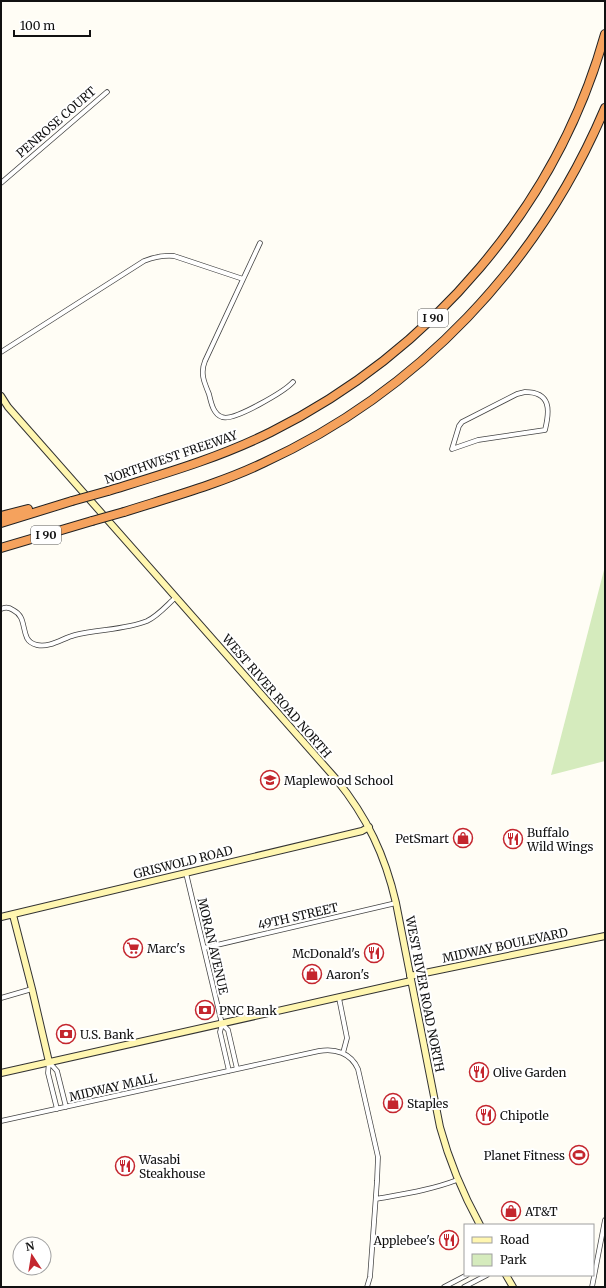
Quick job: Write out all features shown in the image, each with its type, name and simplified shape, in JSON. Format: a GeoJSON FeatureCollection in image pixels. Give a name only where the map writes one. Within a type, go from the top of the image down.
{"type":"FeatureCollection","features":[{"type":"Feature","properties":{"kind":"highway","name":"NORTHWEST FREEWAY"},"geometry":{"type":"LineString","coordinates":[[72,500],[142,481],[218,455],[271,432],[297,419],[333,397],[366,374],[427,324],[467,283],[500,242],[532,196],[568,131],[586,89],[605,34]]}},
{"type":"Feature","properties":{"kind":"highway","name":"I 90"},"geometry":{"type":"LineString","coordinates":[[1,548],[124,512],[235,475],[290,450],[348,416],[381,394],[434,351],[467,319],[500,283],[547,218],[573,176],[593,137],[605,108]]}},
{"type":"Feature","properties":{"kind":"highway","name":"I 90"},"geometry":{"type":"LineString","coordinates":[[1,522],[72,500]]}},
{"type":"Feature","properties":{"kind":"highway"},"geometry":{"type":"LineString","coordinates":[[1,516],[72,500]]}},
{"type":"Feature","properties":{"kind":"highway"},"geometry":{"type":"LineString","coordinates":[[1,554],[31,544],[58,532]]}},
{"type":"Feature","properties":{"kind":"street","name":"PENROSE COURT"},"geometry":{"type":"LineString","coordinates":[[1,183],[106,92]]}},
{"type":"Feature","properties":{"kind":"street"},"geometry":{"type":"LineString","coordinates":[[260,244],[202,369],[204,382],[214,409],[221,417],[224,418],[233,417],[275,395],[293,382]]}},
{"type":"Feature","properties":{"kind":"street"},"geometry":{"type":"LineString","coordinates":[[1,352],[151,258],[160,256],[174,256],[243,279]]}},
{"type":"Feature","properties":{"kind":"street"},"geometry":{"type":"LineString","coordinates":[[525,392],[533,392],[544,398],[547,402],[549,413],[545,430],[465,443],[452,449],[459,426],[467,419],[517,394],[525,392]]}},
{"type":"Feature","properties":{"kind":"street","name":"WEST RIVER ROAD NORTH"},"geometry":{"type":"LineString","coordinates":[[1,396],[8,407],[340,785],[358,809],[368,826],[384,858],[391,880],[446,1151],[457,1180],[479,1224]]}},
{"type":"Feature","properties":{"kind":"street"},"geometry":{"type":"LineString","coordinates":[[1,609],[9,608],[18,613],[21,616],[27,639],[35,645],[41,646],[75,635],[127,626],[146,621],[155,616],[176,597]]}},
{"type":"Feature","properties":{"kind":"street","name":"GRISWOLD ROAD"},"geometry":{"type":"LineString","coordinates":[[1,917],[362,831],[368,826]]}},
{"type":"Feature","properties":{"kind":"street","name":"MORAN AVENUE"},"geometry":{"type":"LineString","coordinates":[[186,873],[222,1024],[220,1032],[229,1071]]}},
{"type":"Feature","properties":{"kind":"street","name":"49TH STREET"},"geometry":{"type":"LineString","coordinates":[[204,948],[396,903]]}},
{"type":"Feature","properties":{"kind":"street"},"geometry":{"type":"LineString","coordinates":[[13,915],[49,1062],[48,1073],[57,1109]]}},
{"type":"Feature","properties":{"kind":"street","name":"MIDWAY BOULEVARD"},"geometry":{"type":"LineString","coordinates":[[1,1073],[338,998],[411,978],[605,936]]}},
{"type":"Feature","properties":{"kind":"street"},"geometry":{"type":"LineString","coordinates":[[1,998],[32,990]]}},
{"type":"Feature","properties":{"kind":"street"},"geometry":{"type":"LineString","coordinates":[[338,998],[348,1038],[343,1053]]}},
{"type":"Feature","properties":{"kind":"street","name":"MORAN AVENUE"},"geometry":{"type":"LineString","coordinates":[[222,1024],[228,1030],[236,1069]]}},
{"type":"Feature","properties":{"kind":"street"},"geometry":{"type":"LineString","coordinates":[[236,1069],[324,1050],[335,1050],[343,1053],[354,1062],[358,1070],[376,1143],[378,1165],[368,1287]]}},
{"type":"Feature","properties":{"kind":"street"},"geometry":{"type":"LineString","coordinates":[[49,1062],[58,1071],[66,1107]]}},
{"type":"Feature","properties":{"kind":"street","name":"MIDWAY MALL"},"geometry":{"type":"LineString","coordinates":[[1,1121],[236,1069]]}},
{"type":"Feature","properties":{"kind":"street"},"geometry":{"type":"LineString","coordinates":[[376,1200],[438,1186],[457,1180]]}},
{"type":"Feature","properties":{"kind":"street"},"geometry":{"type":"LineString","coordinates":[[592,1287],[605,1220]]}},
{"type":"Feature","properties":{"kind":"street"},"geometry":{"type":"LineString","coordinates":[[444,1287],[465,1276]]}},
{"type":"Feature","properties":{"kind":"street"},"geometry":{"type":"LineString","coordinates":[[464,1287],[485,1276]]}},
{"type":"Feature","properties":{"kind":"street"},"geometry":{"type":"LineString","coordinates":[[507,1276],[513,1287]]}},
{"type":"Feature","properties":{"kind":"green space"},"geometry":{"type":"Polygon","coordinates":[[[605,562],[605,761],[551,775],[604,570],[605,562]]]}},
{"type":"Feature","properties":{"kind":"place","name":"Maplewood School"},"geometry":{"type":"Point","coordinates":[270,780]}},
{"type":"Feature","properties":{"kind":"place","name":"PetSmart"},"geometry":{"type":"Point","coordinates":[463,838]}},
{"type":"Feature","properties":{"kind":"place","name":"Buffalo Wild Wings"},"geometry":{"type":"Point","coordinates":[513,839]}},
{"type":"Feature","properties":{"kind":"place","name":"Marc's"},"geometry":{"type":"Point","coordinates":[133,948]}},
{"type":"Feature","properties":{"kind":"place","name":"McDonald's"},"geometry":{"type":"Point","coordinates":[374,953]}},
{"type":"Feature","properties":{"kind":"place","name":"Aaron's"},"geometry":{"type":"Point","coordinates":[312,974]}},
{"type":"Feature","properties":{"kind":"place","name":"PNC Bank"},"geometry":{"type":"Point","coordinates":[205,1010]}},
{"type":"Feature","properties":{"kind":"place","name":"U.S. Bank"},"geometry":{"type":"Point","coordinates":[66,1034]}},
{"type":"Feature","properties":{"kind":"place","name":"Olive Garden"},"geometry":{"type":"Point","coordinates":[479,1072]}},
{"type":"Feature","properties":{"kind":"place","name":"Staples"},"geometry":{"type":"Point","coordinates":[393,1103]}},
{"type":"Feature","properties":{"kind":"place","name":"Chipotle"},"geometry":{"type":"Point","coordinates":[486,1115]}},
{"type":"Feature","properties":{"kind":"place","name":"Planet Fitness"},"geometry":{"type":"Point","coordinates":[579,1155]}},
{"type":"Feature","properties":{"kind":"place","name":"Wasabi Steakhouse"},"geometry":{"type":"Point","coordinates":[125,1166]}},
{"type":"Feature","properties":{"kind":"place","name":"AT&T"},"geometry":{"type":"Point","coordinates":[511,1211]}},
{"type":"Feature","properties":{"kind":"place","name":"Applebee's"},"geometry":{"type":"Point","coordinates":[449,1240]}}]}
